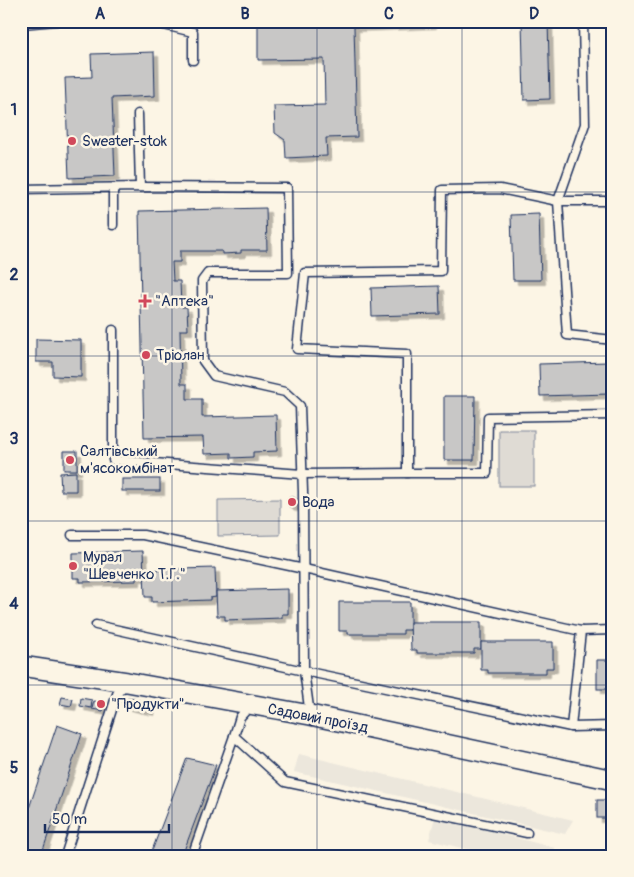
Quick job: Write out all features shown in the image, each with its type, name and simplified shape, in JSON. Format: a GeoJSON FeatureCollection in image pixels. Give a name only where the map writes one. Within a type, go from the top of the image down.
{"type":"FeatureCollection","features":[{"type":"Feature","properties":{"kind":"street","name":"Садовий проїзд"},"geometry":{"type":"LineString","coordinates":[[21,666],[127,682],[310,715],[613,780]]}},
{"type":"Feature","properties":{"kind":"lane"},"geometry":{"type":"LineString","coordinates":[[21,24],[56,21]]}},
{"type":"Feature","properties":{"kind":"lane"},"geometry":{"type":"LineString","coordinates":[[147,21],[193,32],[193,60]]}},
{"type":"Feature","properties":{"kind":"lane"},"geometry":{"type":"LineString","coordinates":[[583,21],[586,124],[558,201],[568,336],[613,340]]}},
{"type":"Feature","properties":{"kind":"lane"},"geometry":{"type":"LineString","coordinates":[[138,114],[140,187]]}},
{"type":"Feature","properties":{"kind":"lane"},"geometry":{"type":"LineString","coordinates":[[21,189],[140,187],[287,188],[288,273],[208,273],[202,281],[203,361],[214,376],[285,392],[300,406],[304,569],[304,671],[310,715]]}},
{"type":"Feature","properties":{"kind":"lane"},"geometry":{"type":"LineString","coordinates":[[113,188],[113,225]]}},
{"type":"Feature","properties":{"kind":"lane"},"geometry":{"type":"LineString","coordinates":[[407,472],[407,354],[297,349],[305,273],[441,271],[442,190],[500,189],[558,201],[613,201]]}},
{"type":"Feature","properties":{"kind":"lane"},"geometry":{"type":"LineString","coordinates":[[113,330],[113,460],[302,474],[488,473],[488,417],[613,416]]}},
{"type":"Feature","properties":{"kind":"lane"},"geometry":{"type":"LineString","coordinates":[[72,535],[143,535],[581,631],[613,630]]}},
{"type":"Feature","properties":{"kind":"lane"},"geometry":{"type":"LineString","coordinates":[[96,625],[571,727],[613,726]]}},
{"type":"Feature","properties":{"kind":"lane"},"geometry":{"type":"LineString","coordinates":[[571,727],[581,631]]}},
{"type":"Feature","properties":{"kind":"lane"},"geometry":{"type":"LineString","coordinates":[[65,856],[117,694],[127,682]]}},
{"type":"Feature","properties":{"kind":"lane"},"geometry":{"type":"LineString","coordinates":[[192,856],[240,717],[252,705]]}},
{"type":"Feature","properties":{"kind":"lane"},"geometry":{"type":"LineString","coordinates":[[234,736],[285,782],[527,833]]}},
{"type":"Feature","properties":{"kind":"shaded area"},"geometry":{"type":"Polygon","coordinates":[[[499,430],[534,430],[534,486],[499,486],[499,430]]]}},
{"type":"Feature","properties":{"kind":"shaded area"},"geometry":{"type":"Polygon","coordinates":[[[280,499],[280,535],[218,536],[218,500],[280,499]]]}},
{"type":"Feature","properties":{"kind":"shaded area"},"geometry":{"type":"Polygon","coordinates":[[[299,754],[573,820],[565,834],[294,772],[299,754]]]}},
{"type":"Feature","properties":{"kind":"shaded area"},"geometry":{"type":"Polygon","coordinates":[[[435,817],[555,848],[552,856],[494,856],[429,840],[435,817]]]}},
{"type":"Feature","properties":{"kind":"building"},"geometry":{"type":"Polygon","coordinates":[[[258,21],[432,21],[432,24],[354,27],[357,137],[326,138],[327,156],[286,158],[285,140],[275,133],[274,106],[325,105],[324,59],[258,60],[258,21]]]}},
{"type":"Feature","properties":{"kind":"building"},"geometry":{"type":"Polygon","coordinates":[[[522,21],[548,21],[550,99],[524,100],[522,21]]]}},
{"type":"Feature","properties":{"kind":"building"},"geometry":{"type":"Polygon","coordinates":[[[154,52],[155,96],[112,98],[115,176],[69,178],[65,78],[92,77],[91,54],[154,52]]]}},
{"type":"Feature","properties":{"kind":"building"},"geometry":{"type":"Polygon","coordinates":[[[266,208],[267,250],[241,250],[241,253],[222,254],[222,251],[180,251],[180,262],[172,262],[173,281],[180,281],[181,307],[187,307],[188,330],[180,330],[181,384],[187,384],[187,399],[202,399],[202,417],[276,415],[277,451],[253,452],[253,457],[231,458],[231,453],[204,454],[203,437],[144,438],[139,211],[266,208]]]}},
{"type":"Feature","properties":{"kind":"building"},"geometry":{"type":"Polygon","coordinates":[[[539,214],[541,280],[513,280],[511,215],[539,214]]]}},
{"type":"Feature","properties":{"kind":"building"},"geometry":{"type":"Polygon","coordinates":[[[439,286],[440,314],[372,316],[371,288],[439,286]]]}},
{"type":"Feature","properties":{"kind":"building"},"geometry":{"type":"Polygon","coordinates":[[[36,339],[81,340],[81,377],[53,376],[53,362],[36,362],[36,339]]]}},
{"type":"Feature","properties":{"kind":"building"},"geometry":{"type":"Polygon","coordinates":[[[608,362],[609,394],[540,396],[539,364],[608,362]]]}},
{"type":"Feature","properties":{"kind":"building"},"geometry":{"type":"Polygon","coordinates":[[[444,396],[475,396],[474,460],[444,460],[444,396]]]}},
{"type":"Feature","properties":{"kind":"building","name":"Салтівський м'ясокомбінат"},"geometry":{"type":"Polygon","coordinates":[[[64,451],[77,451],[77,470],[64,470],[64,451]]]}},
{"type":"Feature","properties":{"kind":"building"},"geometry":{"type":"Polygon","coordinates":[[[76,472],[76,491],[61,491],[60,473],[76,472]]]}},
{"type":"Feature","properties":{"kind":"building"},"geometry":{"type":"Polygon","coordinates":[[[122,479],[160,479],[160,491],[122,491],[122,479]]]}},
{"type":"Feature","properties":{"kind":"building","name":"Вода"},"geometry":{"type":"Polygon","coordinates":[[[292,497],[297,502],[292,507],[287,502],[292,497]]]}},
{"type":"Feature","properties":{"kind":"building"},"geometry":{"type":"Polygon","coordinates":[[[143,551],[144,577],[136,577],[136,581],[80,582],[80,578],[73,578],[73,553],[143,551]]]}},
{"type":"Feature","properties":{"kind":"building"},"geometry":{"type":"Polygon","coordinates":[[[215,568],[216,597],[210,598],[210,600],[152,602],[152,597],[145,597],[144,570],[215,568]]]}},
{"type":"Feature","properties":{"kind":"building"},"geometry":{"type":"Polygon","coordinates":[[[288,589],[288,614],[282,614],[282,618],[225,620],[225,616],[217,616],[216,591],[288,589]]]}},
{"type":"Feature","properties":{"kind":"building"},"geometry":{"type":"Polygon","coordinates":[[[339,602],[410,602],[410,630],[403,630],[403,634],[348,634],[348,631],[339,631],[339,602]]]}},
{"type":"Feature","properties":{"kind":"building"},"geometry":{"type":"Polygon","coordinates":[[[410,622],[481,622],[481,649],[474,649],[474,653],[417,653],[417,650],[411,650],[410,622]]]}},
{"type":"Feature","properties":{"kind":"building"},"geometry":{"type":"Polygon","coordinates":[[[481,642],[553,642],[553,668],[546,668],[546,673],[488,673],[488,670],[481,670],[481,642]]]}},
{"type":"Feature","properties":{"kind":"building"},"geometry":{"type":"Polygon","coordinates":[[[597,660],[613,660],[613,689],[597,689],[597,660]]]}},
{"type":"Feature","properties":{"kind":"building"},"geometry":{"type":"Polygon","coordinates":[[[62,697],[73,699],[71,706],[60,704],[62,697]]]}},
{"type":"Feature","properties":{"kind":"building"},"geometry":{"type":"Polygon","coordinates":[[[81,698],[92,700],[91,708],[80,706],[81,698]]]}},
{"type":"Feature","properties":{"kind":"building"},"geometry":{"type":"Polygon","coordinates":[[[128,698],[139,700],[138,709],[127,706],[128,698]]]}},
{"type":"Feature","properties":{"kind":"building"},"geometry":{"type":"Polygon","coordinates":[[[94,701],[105,703],[103,711],[92,709],[94,701]]]}},
{"type":"Feature","properties":{"kind":"building"},"geometry":{"type":"Polygon","coordinates":[[[140,701],[151,703],[150,711],[139,709],[140,701]]]}},
{"type":"Feature","properties":{"kind":"building"},"geometry":{"type":"Polygon","coordinates":[[[57,725],[82,734],[41,856],[21,856],[21,832],[57,725]]]}},
{"type":"Feature","properties":{"kind":"building"},"geometry":{"type":"Polygon","coordinates":[[[187,758],[216,765],[182,856],[150,856],[187,758]]]}},
{"type":"Feature","properties":{"kind":"building"},"geometry":{"type":"Polygon","coordinates":[[[597,800],[607,800],[607,818],[597,818],[597,800]]]}},
{"type":"Feature","properties":{"kind":"place","name":"Sweater-stok"},"geometry":{"type":"Point","coordinates":[72,141]}},
{"type":"Feature","properties":{"kind":"place","name":"\"Аптека\""},"geometry":{"type":"Point","coordinates":[145,301]}},
{"type":"Feature","properties":{"kind":"place","name":"Тріолан"},"geometry":{"type":"Point","coordinates":[146,355]}},
{"type":"Feature","properties":{"kind":"place","name":"Салтівський м'ясокомбінат"},"geometry":{"type":"Point","coordinates":[70,460]}},
{"type":"Feature","properties":{"kind":"place","name":"Вода"},"geometry":{"type":"Point","coordinates":[292,502]}},
{"type":"Feature","properties":{"kind":"place","name":"Мурал \"Шевченко Т.Г.\""},"geometry":{"type":"Point","coordinates":[73,566]}},
{"type":"Feature","properties":{"kind":"place","name":"\"Продукти\""},"geometry":{"type":"Point","coordinates":[101,704]}}]}
